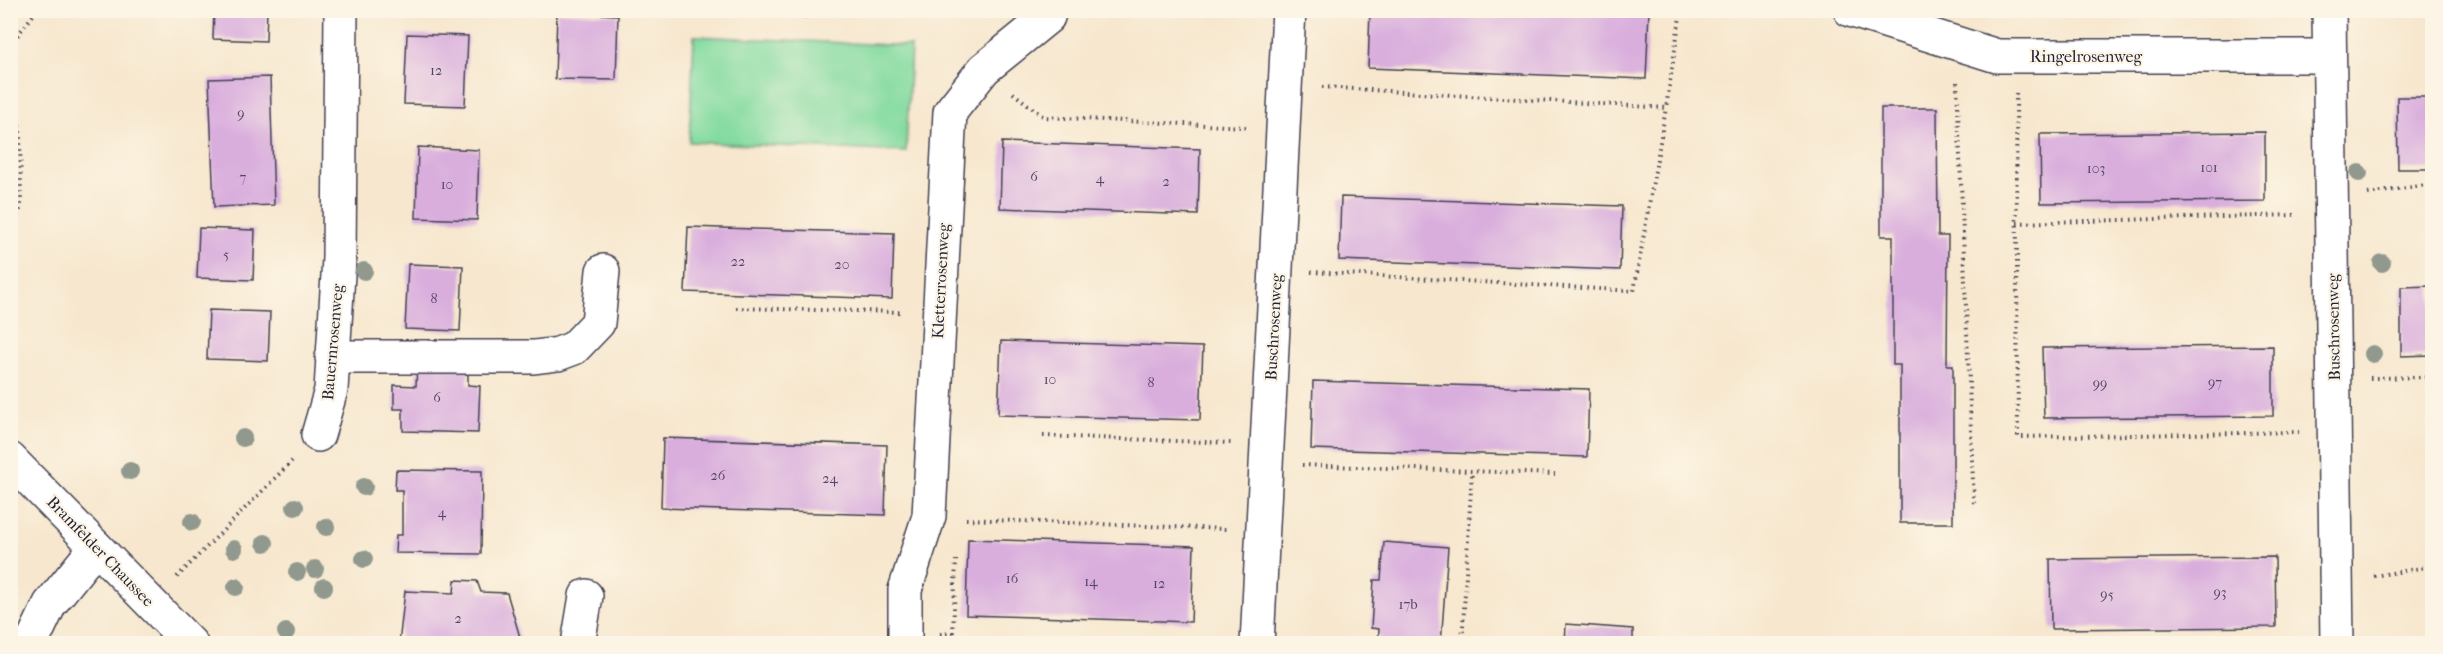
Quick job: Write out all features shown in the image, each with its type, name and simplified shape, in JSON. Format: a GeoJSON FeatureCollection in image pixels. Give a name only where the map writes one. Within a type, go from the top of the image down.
{"type":"FeatureCollection","features":[{"type":"Feature","properties":{"kind":"street","name":"Bauernrosenweg"},"geometry":{"type":"LineString","coordinates":[[318,435],[331,390],[339,258],[341,10]]}},
{"type":"Feature","properties":{"kind":"street","name":"Kletterrosenweg"},"geometry":{"type":"LineString","coordinates":[[905,644],[905,590],[929,516],[950,112],[984,69],[1048,17],[1050,10]]}},
{"type":"Feature","properties":{"kind":"street","name":"Buschrosenweg"},"geometry":{"type":"LineString","coordinates":[[1257,644],[1289,10]]}},
{"type":"Feature","properties":{"kind":"street","name":"Ringelrosenweg"},"geometry":{"type":"LineString","coordinates":[[1850,10],[1997,56],[2329,56]]}},
{"type":"Feature","properties":{"kind":"street","name":"Buschrosenweg"},"geometry":{"type":"LineString","coordinates":[[2329,10],[2337,642]]}},
{"type":"Feature","properties":{"kind":"street"},"geometry":{"type":"LineString","coordinates":[[332,357],[534,357],[558,354],[574,348],[598,323],[603,272]]}},
{"type":"Feature","properties":{"kind":"street","name":"Bramfelder Chaussee"},"geometry":{"type":"LineString","coordinates":[[10,459],[191,644]]}},
{"type":"Feature","properties":{"kind":"street"},"geometry":{"type":"LineString","coordinates":[[31,644],[50,604],[96,547]]}},
{"type":"Feature","properties":{"kind":"street"},"geometry":{"type":"LineString","coordinates":[[578,644],[586,596]]}},
{"type":"Feature","properties":{"kind":"path"},"geometry":{"type":"LineString","coordinates":[[10,45],[38,10]]}},
{"type":"Feature","properties":{"kind":"path"},"geometry":{"type":"LineString","coordinates":[[752,14],[810,17],[826,10]]}},
{"type":"Feature","properties":{"kind":"path"},"geometry":{"type":"LineString","coordinates":[[1276,270],[1634,291],[1681,10]]}},
{"type":"Feature","properties":{"kind":"path"},"geometry":{"type":"LineString","coordinates":[[1956,43],[1974,507]]}},
{"type":"Feature","properties":{"kind":"path"},"geometry":{"type":"LineString","coordinates":[[2016,56],[2018,437],[2334,432]]}},
{"type":"Feature","properties":{"kind":"path"},"geometry":{"type":"LineString","coordinates":[[984,69],[1044,117],[1282,129]]}},
{"type":"Feature","properties":{"kind":"path"},"geometry":{"type":"LineString","coordinates":[[1285,85],[1666,108]]}},
{"type":"Feature","properties":{"kind":"path"},"geometry":{"type":"LineString","coordinates":[[10,110],[20,127],[21,207],[10,233]]}},
{"type":"Feature","properties":{"kind":"path"},"geometry":{"type":"LineString","coordinates":[[2016,223],[2331,207],[2433,184]]}},
{"type":"Feature","properties":{"kind":"path"},"geometry":{"type":"LineString","coordinates":[[736,308],[938,313]]}},
{"type":"Feature","properties":{"kind":"path"},"geometry":{"type":"LineString","coordinates":[[2334,379],[2433,376]]}},
{"type":"Feature","properties":{"kind":"path"},"geometry":{"type":"LineString","coordinates":[[151,603],[318,435]]}},
{"type":"Feature","properties":{"kind":"path"},"geometry":{"type":"LineString","coordinates":[[1043,436],[1472,471],[1555,474]]}},
{"type":"Feature","properties":{"kind":"path"},"geometry":{"type":"LineString","coordinates":[[1462,644],[1472,471]]}},
{"type":"Feature","properties":{"kind":"path"},"geometry":{"type":"LineString","coordinates":[[958,519],[1262,530]]}},
{"type":"Feature","properties":{"kind":"path"},"geometry":{"type":"LineString","coordinates":[[953,633],[956,553]]}},
{"type":"Feature","properties":{"kind":"path"},"geometry":{"type":"LineString","coordinates":[[2336,582],[2433,566]]}},
{"type":"Feature","properties":{"kind":"path"},"geometry":{"type":"LineString","coordinates":[[2237,644],[2337,642]]}},
{"type":"Feature","properties":{"kind":"green space"},"geometry":{"type":"Polygon","coordinates":[[[694,36],[911,46],[906,152],[689,142],[694,36]]]}},
{"type":"Feature","properties":{"kind":"building"},"geometry":{"type":"Polygon","coordinates":[[[214,10],[267,10],[266,41],[213,39],[214,10]]]}},
{"type":"Feature","properties":{"kind":"building"},"geometry":{"type":"Polygon","coordinates":[[[1370,10],[1649,11],[1646,79],[1368,68],[1370,10]]]}},
{"type":"Feature","properties":{"kind":"building"},"geometry":{"type":"Polygon","coordinates":[[[557,12],[618,15],[616,80],[555,79],[557,12]]]}},
{"type":"Feature","properties":{"kind":"building"},"geometry":{"type":"Polygon","coordinates":[[[407,34],[468,36],[465,106],[404,104],[407,34]]]}},
{"type":"Feature","properties":{"kind":"building"},"geometry":{"type":"Polygon","coordinates":[[[270,77],[274,205],[214,207],[209,79],[270,77]]]}},
{"type":"Feature","properties":{"kind":"building"},"geometry":{"type":"Polygon","coordinates":[[[2397,97],[2432,97],[2432,169],[2398,169],[2397,97]]]}},
{"type":"Feature","properties":{"kind":"building"},"geometry":{"type":"Polygon","coordinates":[[[1881,108],[1937,108],[1938,236],[1948,236],[1947,365],[1953,365],[1953,523],[1900,523],[1900,365],[1893,365],[1893,236],[1881,236],[1881,108]]]}},
{"type":"Feature","properties":{"kind":"building"},"geometry":{"type":"Polygon","coordinates":[[[2265,132],[2265,201],[2041,203],[2040,134],[2265,132]]]}},
{"type":"Feature","properties":{"kind":"building"},"geometry":{"type":"Polygon","coordinates":[[[1002,142],[1200,149],[1198,215],[1000,208],[1002,142]]]}},
{"type":"Feature","properties":{"kind":"building"},"geometry":{"type":"Polygon","coordinates":[[[418,147],[479,150],[477,220],[416,218],[418,147]]]}},
{"type":"Feature","properties":{"kind":"building"},"geometry":{"type":"Polygon","coordinates":[[[1341,197],[1622,206],[1620,270],[1339,260],[1341,197]]]}},
{"type":"Feature","properties":{"kind":"building"},"geometry":{"type":"Polygon","coordinates":[[[688,227],[894,233],[892,299],[685,292],[688,227]]]}},
{"type":"Feature","properties":{"kind":"building"},"geometry":{"type":"Polygon","coordinates":[[[199,228],[255,230],[253,280],[197,278],[199,228]]]}},
{"type":"Feature","properties":{"kind":"building"},"geometry":{"type":"Polygon","coordinates":[[[408,264],[463,266],[460,331],[405,329],[408,264]]]}},
{"type":"Feature","properties":{"kind":"building"},"geometry":{"type":"Polygon","coordinates":[[[2432,286],[2432,355],[2401,356],[2401,287],[2432,286]]]}},
{"type":"Feature","properties":{"kind":"building"},"geometry":{"type":"Polygon","coordinates":[[[209,310],[270,312],[268,361],[207,359],[209,310]]]}},
{"type":"Feature","properties":{"kind":"building"},"geometry":{"type":"Polygon","coordinates":[[[1001,341],[1203,347],[1200,420],[998,415],[1001,341]]]}},
{"type":"Feature","properties":{"kind":"building"},"geometry":{"type":"Polygon","coordinates":[[[2273,346],[2273,416],[2044,418],[2042,348],[2273,346]]]}},
{"type":"Feature","properties":{"kind":"building"},"geometry":{"type":"Polygon","coordinates":[[[417,365],[468,366],[468,385],[480,386],[478,433],[403,431],[403,409],[394,409],[394,385],[416,386],[417,365]]]}},
{"type":"Feature","properties":{"kind":"building"},"geometry":{"type":"Polygon","coordinates":[[[1313,381],[1589,389],[1587,457],[1311,449],[1313,381]]]}},
{"type":"Feature","properties":{"kind":"building"},"geometry":{"type":"Polygon","coordinates":[[[663,438],[887,445],[885,515],[661,508],[663,438]]]}},
{"type":"Feature","properties":{"kind":"building"},"geometry":{"type":"Polygon","coordinates":[[[396,470],[482,471],[481,554],[395,553],[396,535],[402,535],[402,490],[395,490],[396,470]]]}},
{"type":"Feature","properties":{"kind":"building"},"geometry":{"type":"Polygon","coordinates":[[[968,539],[1194,546],[1191,622],[966,615],[968,539]]]}},
{"type":"Feature","properties":{"kind":"building"},"geometry":{"type":"Polygon","coordinates":[[[1384,542],[1448,547],[1441,644],[1378,644],[1379,629],[1371,628],[1374,580],[1381,580],[1384,542]]]}},
{"type":"Feature","properties":{"kind":"building"},"geometry":{"type":"Polygon","coordinates":[[[2275,557],[2276,627],[2051,629],[2050,559],[2275,557]]]}},
{"type":"Feature","properties":{"kind":"building"},"geometry":{"type":"Polygon","coordinates":[[[455,580],[477,581],[481,592],[507,593],[522,644],[399,644],[405,591],[454,593],[455,580]]]}},
{"type":"Feature","properties":{"kind":"building"},"geometry":{"type":"Polygon","coordinates":[[[1566,624],[1633,629],[1633,644],[1565,644],[1566,624]]]}}]}
